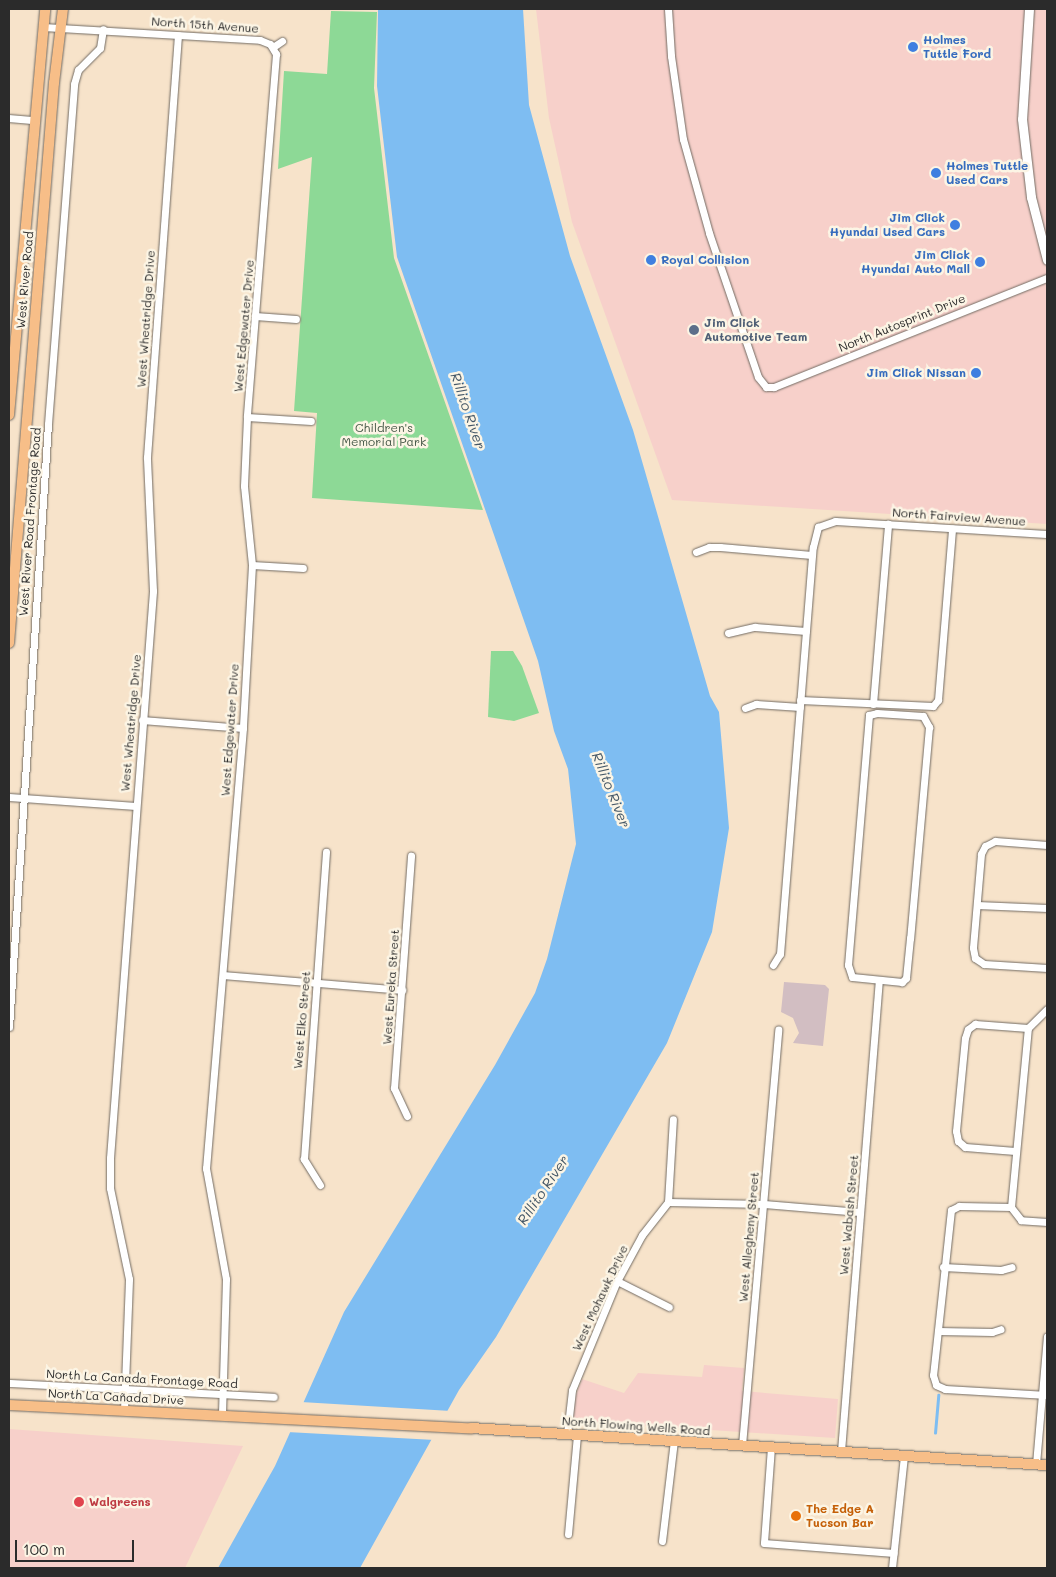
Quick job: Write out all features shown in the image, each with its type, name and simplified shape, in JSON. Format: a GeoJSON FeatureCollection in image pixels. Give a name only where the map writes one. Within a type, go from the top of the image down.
{"type":"FeatureCollection","features":[{"type":"Feature","properties":{"kind":"main road","name":"West River Road"},"geometry":{"type":"LineString","coordinates":[[9,415],[45,9]]}},
{"type":"Feature","properties":{"kind":"main road","name":"West River Road"},"geometry":{"type":"LineString","coordinates":[[9,644],[63,9]]}},
{"type":"Feature","properties":{"kind":"main road","name":"North La Cañada Drive"},"geometry":{"type":"LineString","coordinates":[[9,1405],[222,1415]]}},
{"type":"Feature","properties":{"kind":"main road","name":"North Flowing Wells Road"},"geometry":{"type":"LineString","coordinates":[[222,1415],[455,1427],[1047,1464]]}},
{"type":"Feature","properties":{"kind":"street","name":"North Autosprint Drive"},"geometry":{"type":"LineString","coordinates":[[668,9],[671,56],[683,139],[709,233],[758,377],[766,387],[774,387],[1047,278]]}},
{"type":"Feature","properties":{"kind":"street"},"geometry":{"type":"LineString","coordinates":[[1029,9],[1022,119],[1031,197],[1047,260]]}},
{"type":"Feature","properties":{"kind":"street","name":"North 15th Avenue"},"geometry":{"type":"LineString","coordinates":[[43,27],[103,29],[260,40],[272,47]]}},
{"type":"Feature","properties":{"kind":"street","name":"West River Road Frontage Road"},"geometry":{"type":"LineString","coordinates":[[9,1027],[74,84],[78,70],[100,48],[103,29]]}},
{"type":"Feature","properties":{"kind":"street","name":"West Wheatridge Drive"},"geometry":{"type":"LineString","coordinates":[[124,1410],[129,1279],[110,1188],[110,1158],[153,591],[147,457],[178,35]]}},
{"type":"Feature","properties":{"kind":"street"},"geometry":{"type":"LineString","coordinates":[[272,47],[282,41]]}},
{"type":"Feature","properties":{"kind":"street","name":"West Edgewater Drive"},"geometry":{"type":"LineString","coordinates":[[222,1415],[226,1279],[206,1174],[243,728],[252,565],[244,486],[247,417],[276,64],[272,47]]}},
{"type":"Feature","properties":{"kind":"street"},"geometry":{"type":"LineString","coordinates":[[9,118],[34,120]]}},
{"type":"Feature","properties":{"kind":"street"},"geometry":{"type":"LineString","coordinates":[[256,316],[296,319]]}},
{"type":"Feature","properties":{"kind":"street"},"geometry":{"type":"LineString","coordinates":[[247,417],[311,421]]}},
{"type":"Feature","properties":{"kind":"street","name":"North Fairview Avenue"},"geometry":{"type":"LineString","coordinates":[[812,555],[818,527],[822,523],[835,521],[1047,534]]}},
{"type":"Feature","properties":{"kind":"street"},"geometry":{"type":"LineString","coordinates":[[873,704],[888,524]]}},
{"type":"Feature","properties":{"kind":"street"},"geometry":{"type":"LineString","coordinates":[[744,708],[756,704],[933,706],[938,700],[952,529]]}},
{"type":"Feature","properties":{"kind":"street"},"geometry":{"type":"LineString","coordinates":[[696,552],[714,547],[812,555],[780,954],[774,965]]}},
{"type":"Feature","properties":{"kind":"street"},"geometry":{"type":"LineString","coordinates":[[252,565],[303,568]]}},
{"type":"Feature","properties":{"kind":"street"},"geometry":{"type":"LineString","coordinates":[[728,633],[755,627],[806,630]]}},
{"type":"Feature","properties":{"kind":"street"},"geometry":{"type":"LineString","coordinates":[[869,715],[923,716],[929,727],[906,978],[902,982],[879,982],[852,977],[848,964],[869,715]]}},
{"type":"Feature","properties":{"kind":"street"},"geometry":{"type":"LineString","coordinates":[[142,720],[243,728]]}},
{"type":"Feature","properties":{"kind":"street"},"geometry":{"type":"LineString","coordinates":[[9,797],[136,806]]}},
{"type":"Feature","properties":{"kind":"street"},"geometry":{"type":"LineString","coordinates":[[1047,845],[995,841],[985,846],[981,854],[973,948],[975,958],[984,964],[1047,968]]}},
{"type":"Feature","properties":{"kind":"street","name":"West Elko Street"},"geometry":{"type":"LineString","coordinates":[[320,1185],[304,1159],[309,1056],[317,982],[326,852]]}},
{"type":"Feature","properties":{"kind":"street","name":"West Eureka Street"},"geometry":{"type":"LineString","coordinates":[[407,1116],[394,1088],[411,856]]}},
{"type":"Feature","properties":{"kind":"street"},"geometry":{"type":"LineString","coordinates":[[976,905],[1047,908]]}},
{"type":"Feature","properties":{"kind":"street"},"geometry":{"type":"LineString","coordinates":[[223,975],[402,990]]}},
{"type":"Feature","properties":{"kind":"street","name":"West Wabash Street"},"geometry":{"type":"LineString","coordinates":[[841,1451],[879,982]]}},
{"type":"Feature","properties":{"kind":"street"},"geometry":{"type":"LineString","coordinates":[[1047,1009],[1028,1028],[1011,1207],[1021,1220],[1047,1222]]}},
{"type":"Feature","properties":{"kind":"street"},"geometry":{"type":"LineString","coordinates":[[1015,1151],[965,1148],[958,1141],[956,1130],[965,1038],[968,1029],[975,1024],[1028,1028]]}},
{"type":"Feature","properties":{"kind":"street","name":"West Allegheny Street"},"geometry":{"type":"LineString","coordinates":[[742,1446],[778,1030]]}},
{"type":"Feature","properties":{"kind":"street"},"geometry":{"type":"LineString","coordinates":[[673,1119],[668,1202],[764,1204],[860,1212]]}},
{"type":"Feature","properties":{"kind":"street","name":"West Mohawk Drive"},"geometry":{"type":"LineString","coordinates":[[568,1534],[572,1390],[617,1281],[642,1235],[668,1202]]}},
{"type":"Feature","properties":{"kind":"street"},"geometry":{"type":"LineString","coordinates":[[1011,1207],[959,1206],[951,1210],[943,1267],[933,1375],[936,1385],[945,1389],[1045,1395]]}},
{"type":"Feature","properties":{"kind":"street"},"geometry":{"type":"LineString","coordinates":[[943,1267],[1000,1270],[1012,1267]]}},
{"type":"Feature","properties":{"kind":"street"},"geometry":{"type":"LineString","coordinates":[[617,1281],[669,1307]]}},
{"type":"Feature","properties":{"kind":"street"},"geometry":{"type":"LineString","coordinates":[[938,1332],[992,1332],[1001,1329]]}},
{"type":"Feature","properties":{"kind":"street"},"geometry":{"type":"LineString","coordinates":[[1036,1464],[1045,1395],[1047,1336]]}},
{"type":"Feature","properties":{"kind":"street","name":"North La Canada Frontage Road"},"geometry":{"type":"LineString","coordinates":[[9,1383],[274,1397]]}},
{"type":"Feature","properties":{"kind":"street"},"geometry":{"type":"LineString","coordinates":[[662,1541],[674,1441]]}},
{"type":"Feature","properties":{"kind":"street"},"geometry":{"type":"LineString","coordinates":[[771,1447],[764,1543],[894,1553]]}},
{"type":"Feature","properties":{"kind":"street"},"geometry":{"type":"LineString","coordinates":[[892,1568],[904,1456]]}},
{"type":"Feature","properties":{"kind":"shaded area"},"geometry":{"type":"Polygon","coordinates":[[[536,9],[1047,9],[1047,524],[672,500],[572,222],[549,118],[536,9]]]}},
{"type":"Feature","properties":{"kind":"shaded area"},"geometry":{"type":"Polygon","coordinates":[[[784,982],[825,985],[829,989],[823,1046],[793,1043],[799,1033],[793,1018],[781,1012],[784,982]]]}},
{"type":"Feature","properties":{"kind":"shaded area"},"geometry":{"type":"Polygon","coordinates":[[[704,1365],[744,1368],[742,1391],[838,1399],[835,1438],[573,1421],[576,1395],[582,1379],[624,1393],[638,1373],[702,1377],[704,1365]]]}},
{"type":"Feature","properties":{"kind":"shaded area"},"geometry":{"type":"Polygon","coordinates":[[[9,1429],[243,1446],[185,1568],[9,1568],[9,1429]]]}},
{"type":"Feature","properties":{"kind":"green space","name":"Children's Memorial Park"},"geometry":{"type":"Polygon","coordinates":[[[331,11],[377,12],[374,88],[394,258],[483,510],[312,498],[317,413],[294,411],[312,157],[278,169],[284,71],[327,74],[331,11]]]}},
{"type":"Feature","properties":{"kind":"green space"},"geometry":{"type":"Polygon","coordinates":[[[491,651],[513,651],[522,666],[539,713],[514,721],[488,717],[491,651]]]}},
{"type":"Feature","properties":{"kind":"water","name":"Rillito River"},"geometry":{"type":"Polygon","coordinates":[[[378,9],[523,9],[529,105],[570,256],[633,430],[710,696],[719,712],[729,828],[712,932],[667,1043],[496,1337],[459,1390],[360,1568],[218,1568],[275,1466],[344,1312],[495,1065],[535,993],[547,959],[576,844],[568,769],[554,731],[538,661],[397,257],[377,86],[378,9]]]}},
{"type":"Feature","properties":{"kind":"pier"},"geometry":{"type":"Polygon","coordinates":[[[301,1402],[451,1411],[435,1440],[287,1432],[301,1402]]]}},
{"type":"Feature","properties":{"kind":"waterway"},"geometry":{"type":"LineString","coordinates":[[935,1433],[938,1395]]}},
{"type":"Feature","properties":{"kind":"place","name":"Holmes Tuttle Ford"},"geometry":{"type":"Point","coordinates":[913,47]}},
{"type":"Feature","properties":{"kind":"place","name":"Holmes Tuttle Used Cars"},"geometry":{"type":"Point","coordinates":[936,173]}},
{"type":"Feature","properties":{"kind":"place","name":"Jim Click Hyundai Used Cars"},"geometry":{"type":"Point","coordinates":[955,225]}},
{"type":"Feature","properties":{"kind":"place","name":"Royal Collision"},"geometry":{"type":"Point","coordinates":[651,260]}},
{"type":"Feature","properties":{"kind":"place","name":"Jim Click Hyundai Auto Mall"},"geometry":{"type":"Point","coordinates":[980,262]}},
{"type":"Feature","properties":{"kind":"place","name":"Jim Click Automotive Team"},"geometry":{"type":"Point","coordinates":[694,330]}},
{"type":"Feature","properties":{"kind":"place","name":"Jim Click Nissan"},"geometry":{"type":"Point","coordinates":[976,373]}},
{"type":"Feature","properties":{"kind":"place","name":"Walgreens"},"geometry":{"type":"Point","coordinates":[79,1502]}},
{"type":"Feature","properties":{"kind":"place","name":"The Edge A Tucson Bar"},"geometry":{"type":"Point","coordinates":[796,1516]}}]}
